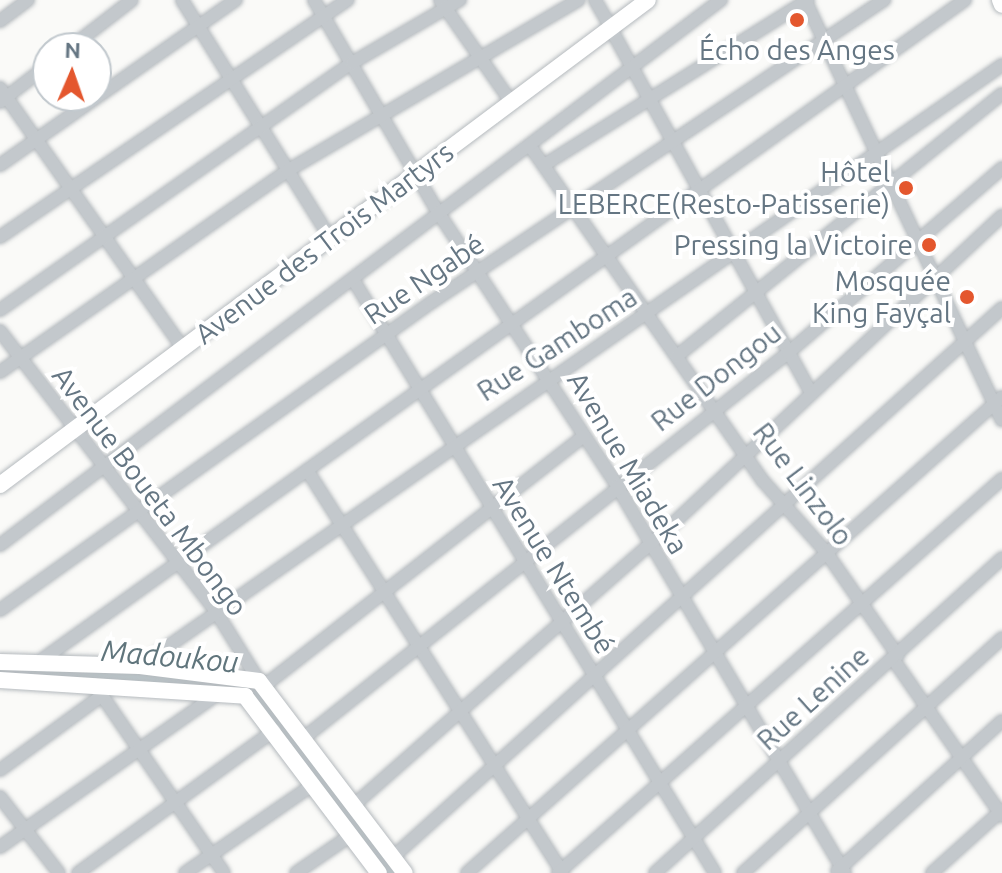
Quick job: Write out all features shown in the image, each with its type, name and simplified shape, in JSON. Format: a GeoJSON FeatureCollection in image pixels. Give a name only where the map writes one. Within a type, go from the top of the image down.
{"type":"FeatureCollection","features":[{"type":"Feature","properties":{"kind":"main road","name":"Avenue des Trois Martyrs"},"geometry":{"type":"LineString","coordinates":[[0,473],[69,428],[416,170],[609,25],[635,0]]}},
{"type":"Feature","properties":{"kind":"main road","name":"Avenue des Trois Martyrs"},"geometry":{"type":"LineString","coordinates":[[0,485],[178,341],[325,230],[416,170],[507,96],[648,0]]}},
{"type":"Feature","properties":{"kind":"main road"},"geometry":{"type":"LineString","coordinates":[[0,662],[140,666],[262,683],[405,873]]}},
{"type":"Feature","properties":{"kind":"main road"},"geometry":{"type":"LineString","coordinates":[[3,682],[97,690],[222,691],[252,700],[379,873]]}},
{"type":"Feature","properties":{"kind":"street"},"geometry":{"type":"LineString","coordinates":[[0,21],[28,0]]}},
{"type":"Feature","properties":{"kind":"street"},"geometry":{"type":"LineString","coordinates":[[91,32],[132,0]]}},
{"type":"Feature","properties":{"kind":"street"},"geometry":{"type":"LineString","coordinates":[[182,0],[325,230]]}},
{"type":"Feature","properties":{"kind":"street"},"geometry":{"type":"LineString","coordinates":[[0,165],[236,0]]}},
{"type":"Feature","properties":{"kind":"street","name":"Avenue Miadeka"},"geometry":{"type":"LineString","coordinates":[[314,0],[438,212],[617,486],[780,760],[840,871]]}},
{"type":"Feature","properties":{"kind":"street"},"geometry":{"type":"LineString","coordinates":[[0,237],[348,0]]}},
{"type":"Feature","properties":{"kind":"street"},"geometry":{"type":"LineString","coordinates":[[0,310],[352,63],[443,4],[460,0]]}},
{"type":"Feature","properties":{"kind":"street"},"geometry":{"type":"LineString","coordinates":[[0,372],[287,171],[578,0]]}},
{"type":"Feature","properties":{"kind":"street"},"geometry":{"type":"LineString","coordinates":[[595,0],[811,393]]}},
{"type":"Feature","properties":{"kind":"street"},"geometry":{"type":"LineString","coordinates":[[0,545],[99,467],[354,281],[438,212],[633,69],[721,0]]}},
{"type":"Feature","properties":{"kind":"street","name":"Rue Ngabé"},"geometry":{"type":"LineString","coordinates":[[0,610],[386,333],[670,137],[884,0]]}},
{"type":"Feature","properties":{"kind":"street"},"geometry":{"type":"LineString","coordinates":[[36,664],[421,391],[604,253],[965,0]]}},
{"type":"Feature","properties":{"kind":"street"},"geometry":{"type":"LineString","coordinates":[[544,165],[648,95],[806,1],[964,342],[998,400],[1002,420]]}},
{"type":"Feature","properties":{"kind":"street"},"geometry":{"type":"LineString","coordinates":[[443,4],[507,96]]}},
{"type":"Feature","properties":{"kind":"street","name":"Rue Gamboma"},"geometry":{"type":"LineString","coordinates":[[140,666],[452,443],[647,314],[731,249],[1002,65]]}},
{"type":"Feature","properties":{"kind":"street"},"geometry":{"type":"LineString","coordinates":[[32,76],[2,96],[73,189],[178,341]]}},
{"type":"Feature","properties":{"kind":"street"},"geometry":{"type":"LineString","coordinates":[[677,356],[888,182],[1002,94]]}},
{"type":"Feature","properties":{"kind":"street","name":"Rue Linzolo"},"geometry":{"type":"LineString","coordinates":[[530,146],[677,356],[717,406],[783,506],[826,552],[927,710],[1001,813]]}},
{"type":"Feature","properties":{"kind":"street","name":"Rue Dongou"},"geometry":{"type":"LineString","coordinates":[[305,737],[717,406],[788,353],[1002,168]]}},
{"type":"Feature","properties":{"kind":"street"},"geometry":{"type":"LineString","coordinates":[[354,805],[650,543],[932,275],[1002,216]]}},
{"type":"Feature","properties":{"kind":"street","name":"Avenue Ntembé"},"geometry":{"type":"LineString","coordinates":[[354,281],[715,873]]}},
{"type":"Feature","properties":{"kind":"street"},"geometry":{"type":"LineString","coordinates":[[393,857],[1002,308]]}},
{"type":"Feature","properties":{"kind":"street","name":"Avenue Boueta Mbongo"},"geometry":{"type":"LineString","coordinates":[[0,331],[99,467],[215,610],[262,683]]}},
{"type":"Feature","properties":{"kind":"street"},"geometry":{"type":"LineString","coordinates":[[467,873],[998,400]]}},
{"type":"Feature","properties":{"kind":"street"},"geometry":{"type":"LineString","coordinates":[[262,683],[388,593],[584,436]]}},
{"type":"Feature","properties":{"kind":"street"},"geometry":{"type":"LineString","coordinates":[[307,470],[463,709],[561,872],[1002,479]]}},
{"type":"Feature","properties":{"kind":"street","name":"Rue Lenine"},"geometry":{"type":"LineString","coordinates":[[655,873],[1002,558]]}},
{"type":"Feature","properties":{"kind":"street"},"geometry":{"type":"LineString","coordinates":[[743,873],[927,710],[1002,638]]}},
{"type":"Feature","properties":{"kind":"street"},"geometry":{"type":"LineString","coordinates":[[0,770],[97,690],[224,873]]}},
{"type":"Feature","properties":{"kind":"street"},"geometry":{"type":"LineString","coordinates":[[0,847],[222,691]]}},
{"type":"Feature","properties":{"kind":"street"},"geometry":{"type":"LineString","coordinates":[[840,871],[1002,721]]}},
{"type":"Feature","properties":{"kind":"street"},"geometry":{"type":"LineString","coordinates":[[78,873],[173,800],[275,730]]}},
{"type":"Feature","properties":{"kind":"street"},"geometry":{"type":"LineString","coordinates":[[185,873],[314,784]]}},
{"type":"Feature","properties":{"kind":"street"},"geometry":{"type":"LineString","coordinates":[[0,797],[59,873]]}},
{"type":"Feature","properties":{"kind":"street"},"geometry":{"type":"LineString","coordinates":[[932,873],[1001,813]]}},
{"type":"Feature","properties":{"kind":"street"},"geometry":{"type":"LineString","coordinates":[[296,873],[351,835]]}},
{"type":"Feature","properties":{"kind":"waterway","name":"Madoukou"},"geometry":{"type":"LineString","coordinates":[[0,671],[231,683],[250,691],[389,873]]}},
{"type":"Feature","properties":{"kind":"place","name":"Écho des Anges"},"geometry":{"type":"Point","coordinates":[797,20]}},
{"type":"Feature","properties":{"kind":"place","name":"Hôtel LEBERCE(Resto-Patisserie)"},"geometry":{"type":"Point","coordinates":[906,188]}},
{"type":"Feature","properties":{"kind":"place","name":"Pressing la Victoire"},"geometry":{"type":"Point","coordinates":[929,245]}},
{"type":"Feature","properties":{"kind":"place","name":"Mosquée King Fayçal"},"geometry":{"type":"Point","coordinates":[967,297]}}]}
